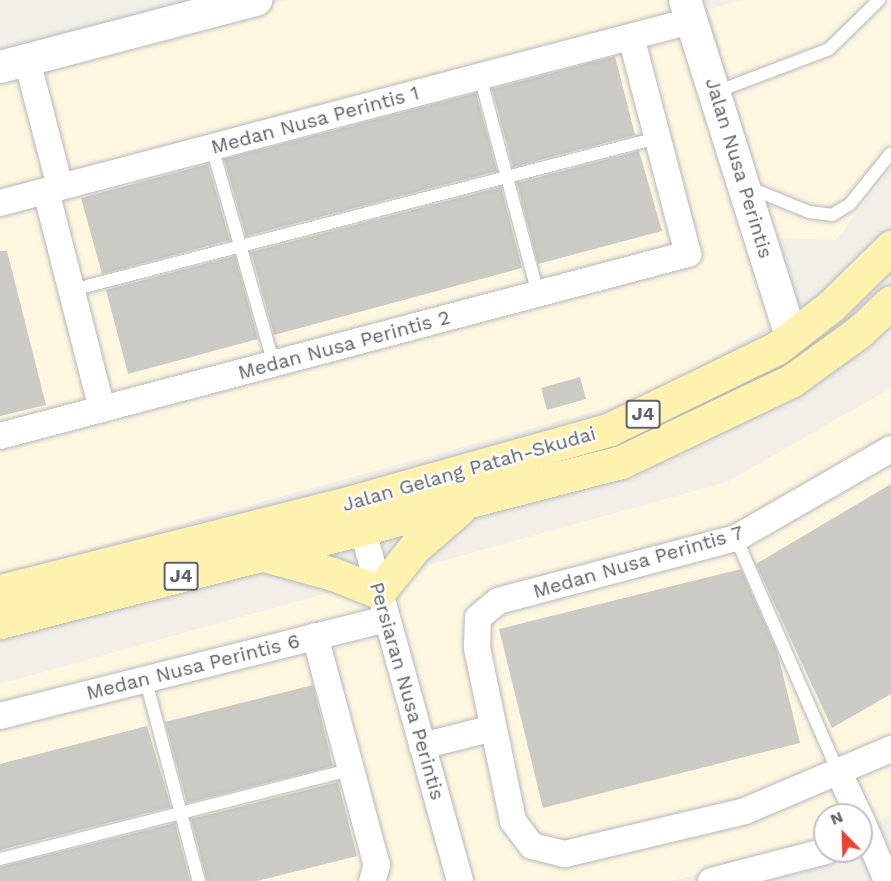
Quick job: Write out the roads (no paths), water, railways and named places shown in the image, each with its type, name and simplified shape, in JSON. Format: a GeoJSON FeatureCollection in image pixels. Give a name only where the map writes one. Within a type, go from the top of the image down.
{"type":"FeatureCollection","features":[{"type":"Feature","properties":{"kind":"main road","name":"Jalan Gelang Patah-Skudai"},"geometry":{"type":"LineString","coordinates":[[0,622],[262,555],[359,516],[608,430],[791,337],[891,247]]}},
{"type":"Feature","properties":{"kind":"main road","name":"Jalan Gelang Patah-Skudai"},"geometry":{"type":"LineString","coordinates":[[0,591],[359,516],[462,506],[621,462],[677,438],[792,381],[860,331],[891,302]]}},
{"type":"Feature","properties":{"kind":"main road"},"geometry":{"type":"LineString","coordinates":[[262,555],[333,574],[383,606],[414,548],[462,506]]}},
{"type":"Feature","properties":{"kind":"street"},"geometry":{"type":"LineString","coordinates":[[102,408],[72,290],[53,189],[13,63],[256,0]]}},
{"type":"Feature","properties":{"kind":"street","name":"Jalan Nusa Perintis"},"geometry":{"type":"LineString","coordinates":[[690,10],[791,337]]}},
{"type":"Feature","properties":{"kind":"street","name":"Medan Nusa Perintis 1"},"geometry":{"type":"LineString","coordinates":[[0,203],[631,37],[690,10]]}},
{"type":"Feature","properties":{"kind":"street"},"geometry":{"type":"LineString","coordinates":[[631,37],[657,138]]}},
{"type":"Feature","properties":{"kind":"street","name":"Medan Nusa Perintis 2"},"geometry":{"type":"LineString","coordinates":[[0,436],[688,254],[657,138]]}},
{"type":"Feature","properties":{"kind":"street","name":"Medan Nusa Perintis 7"},"geometry":{"type":"LineString","coordinates":[[493,728],[477,648],[478,618],[498,601],[736,538],[891,449]]}},
{"type":"Feature","properties":{"kind":"street","name":"Persiaran Nusa Perintis"},"geometry":{"type":"LineString","coordinates":[[359,516],[460,881]]}},
{"type":"Feature","properties":{"kind":"street","name":"Medan Nusa Perintis 6"},"geometry":{"type":"LineString","coordinates":[[0,716],[146,681],[315,636],[383,606]]}},
{"type":"Feature","properties":{"kind":"street"},"geometry":{"type":"LineString","coordinates":[[315,636],[377,865],[372,881]]}},
{"type":"Feature","properties":{"kind":"street"},"geometry":{"type":"LineString","coordinates":[[422,746],[493,728],[513,821],[532,846],[565,854],[745,811],[891,749]]}},
{"type":"Feature","properties":{"kind":"street"},"geometry":{"type":"LineString","coordinates":[[838,771],[855,803]]}},
{"type":"Feature","properties":{"kind":"street"},"geometry":{"type":"LineString","coordinates":[[873,843],[887,881]]}},
{"type":"Feature","properties":{"kind":"street"},"geometry":{"type":"LineString","coordinates":[[711,881],[813,854]]}},
{"type":"Feature","properties":{"kind":"lane"},"geometry":{"type":"LineString","coordinates":[[716,92],[829,49],[879,0]]}},
{"type":"Feature","properties":{"kind":"lane"},"geometry":{"type":"LineString","coordinates":[[480,76],[538,294]]}},
{"type":"Feature","properties":{"kind":"lane"},"geometry":{"type":"LineString","coordinates":[[72,290],[657,138]]}},
{"type":"Feature","properties":{"kind":"lane"},"geometry":{"type":"LineString","coordinates":[[212,147],[274,364]]}},
{"type":"Feature","properties":{"kind":"lane"},"geometry":{"type":"LineString","coordinates":[[745,186],[809,212],[832,215],[850,204],[891,153]]}},
{"type":"Feature","properties":{"kind":"lane"},"geometry":{"type":"LineString","coordinates":[[736,538],[838,771]]}},
{"type":"Feature","properties":{"kind":"lane"},"geometry":{"type":"LineString","coordinates":[[146,681],[199,881]]}},
{"type":"Feature","properties":{"kind":"lane"},"geometry":{"type":"LineString","coordinates":[[0,859],[180,811],[350,770]]}}]}
